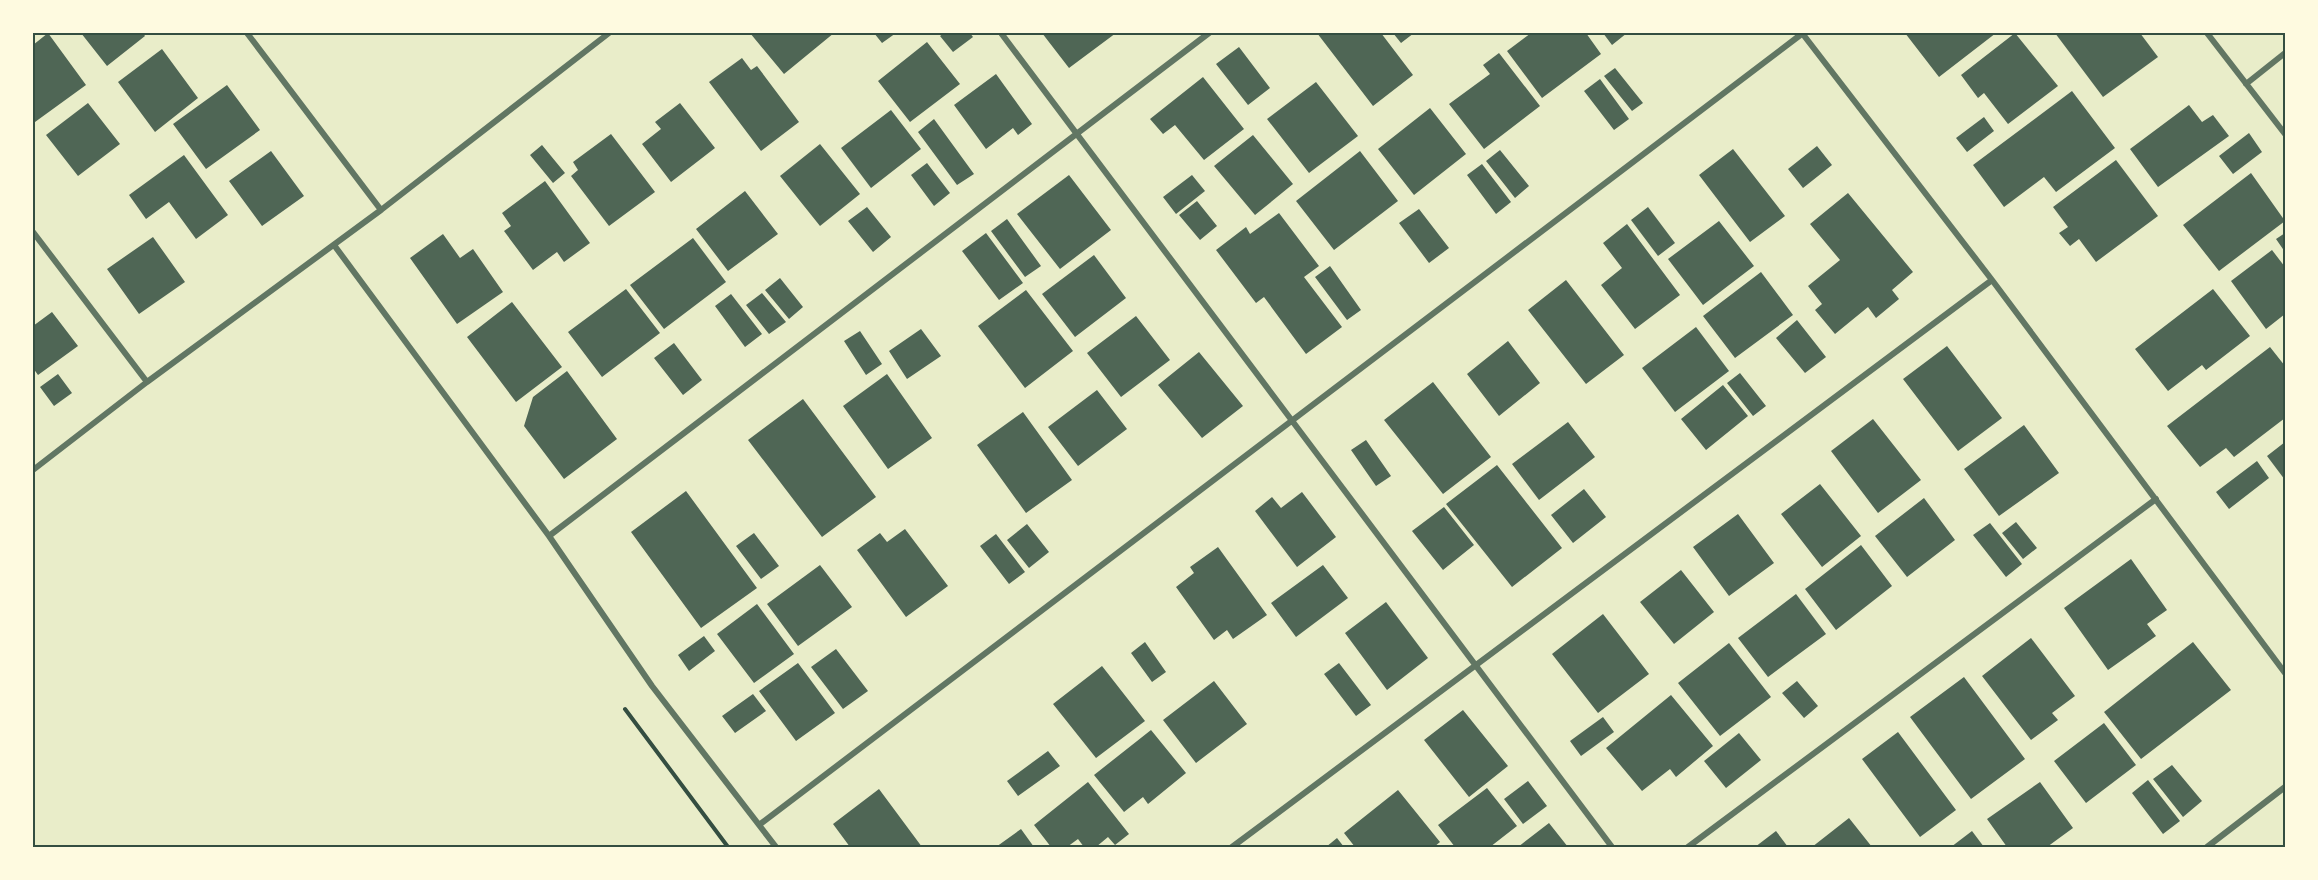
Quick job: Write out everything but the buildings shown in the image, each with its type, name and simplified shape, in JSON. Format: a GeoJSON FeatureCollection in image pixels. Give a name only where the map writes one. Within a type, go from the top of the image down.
{"type":"FeatureCollection","features":[{"type":"Feature","properties":{"kind":"street"},"geometry":{"type":"LineString","coordinates":[[247,33],[381,210]]}},
{"type":"Feature","properties":{"kind":"street"},"geometry":{"type":"LineString","coordinates":[[33,470],[147,382],[381,210],[609,33]]}},
{"type":"Feature","properties":{"kind":"street"},"geometry":{"type":"LineString","coordinates":[[1001,33],[1612,847]]}},
{"type":"Feature","properties":{"kind":"street"},"geometry":{"type":"LineString","coordinates":[[549,536],[1209,33]]}},
{"type":"Feature","properties":{"kind":"street"},"geometry":{"type":"LineString","coordinates":[[759,825],[1803,33],[1992,280],[2285,673]]}},
{"type":"Feature","properties":{"kind":"street"},"geometry":{"type":"LineString","coordinates":[[2207,33],[2285,134]]}},
{"type":"Feature","properties":{"kind":"street"},"geometry":{"type":"LineString","coordinates":[[2246,84],[2285,53]]}},
{"type":"Feature","properties":{"kind":"street"},"geometry":{"type":"LineString","coordinates":[[33,232],[147,382]]}},
{"type":"Feature","properties":{"kind":"street"},"geometry":{"type":"LineString","coordinates":[[334,245],[549,536],[652,686],[776,847]]}},
{"type":"Feature","properties":{"kind":"street"},"geometry":{"type":"LineString","coordinates":[[1232,847],[1992,280]]}},
{"type":"Feature","properties":{"kind":"street"},"geometry":{"type":"LineString","coordinates":[[1688,847],[2156,499]]}},
{"type":"Feature","properties":{"kind":"street"},"geometry":{"type":"LineString","coordinates":[[2207,847],[2285,786]]}},
{"type":"Feature","properties":{"kind":"path"},"geometry":{"type":"LineString","coordinates":[[625,709],[728,847]]}}]}
